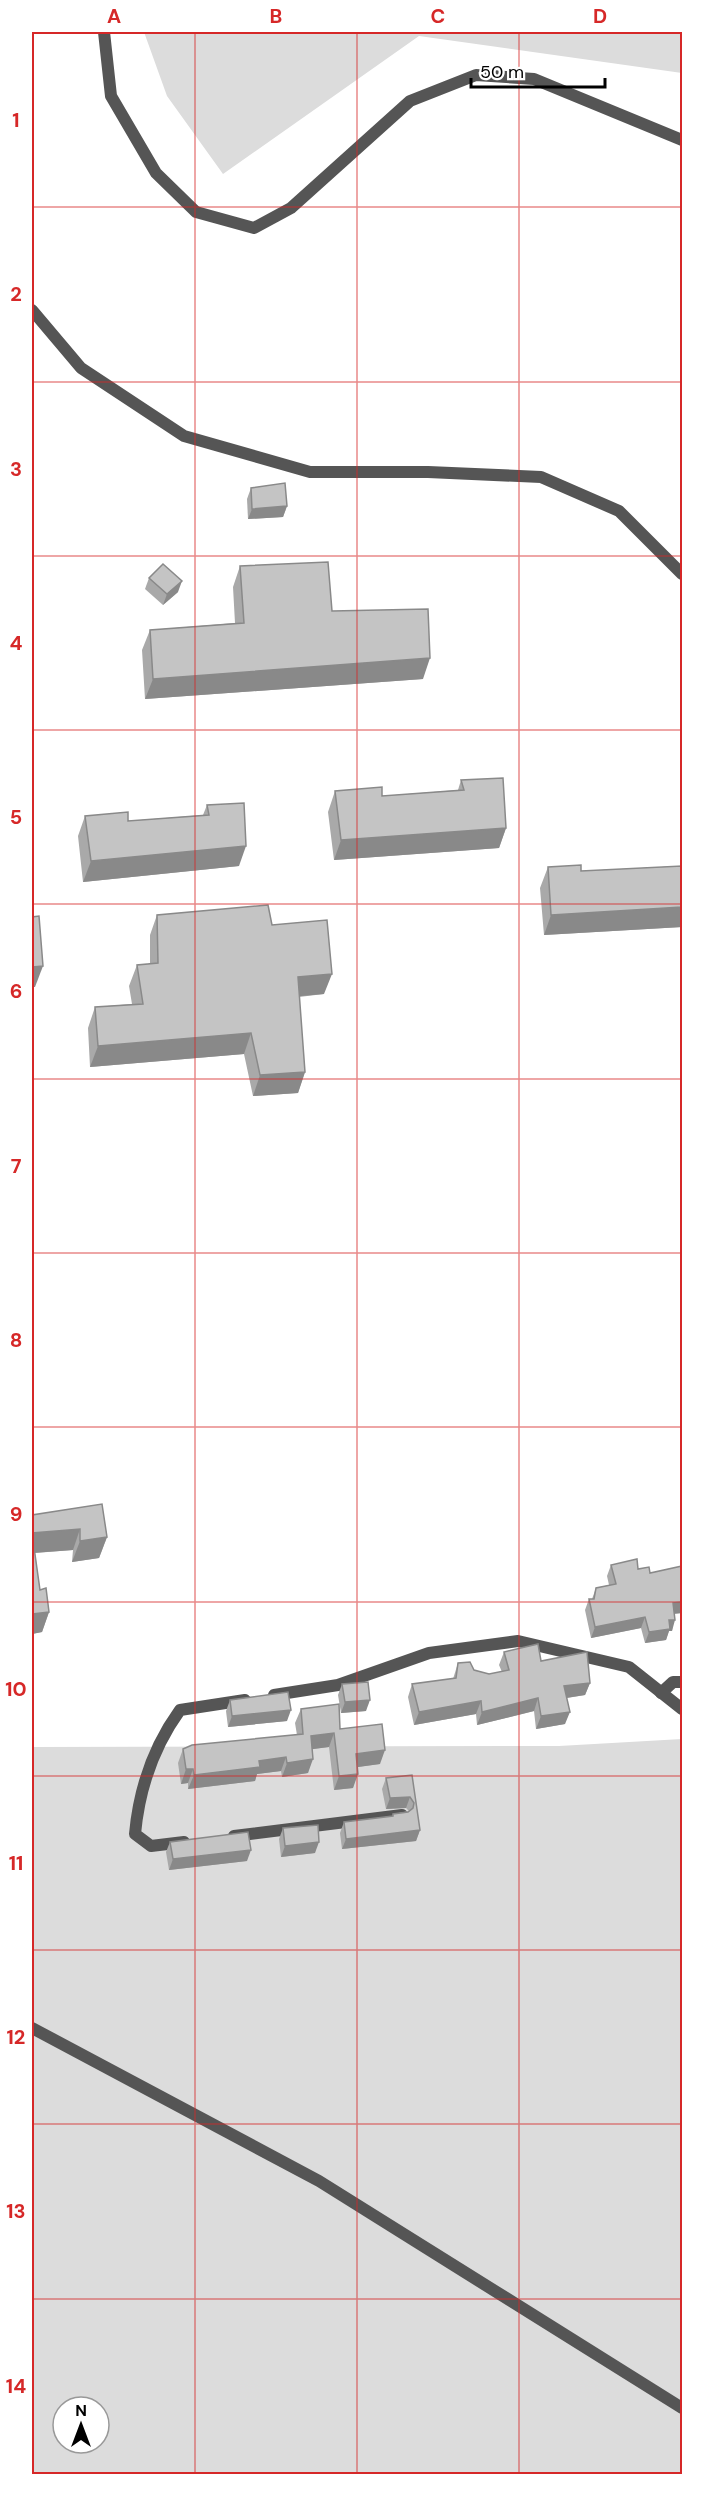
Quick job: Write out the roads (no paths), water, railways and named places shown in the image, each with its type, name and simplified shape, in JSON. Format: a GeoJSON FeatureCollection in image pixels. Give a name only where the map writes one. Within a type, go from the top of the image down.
{"type":"FeatureCollection","features":[{"type":"Feature","properties":{"kind":"street"},"geometry":{"type":"LineString","coordinates":[[104,32],[111,96],[156,173],[196,212],[254,228],[291,208],[410,101],[476,75],[534,80],[682,140]]}},
{"type":"Feature","properties":{"kind":"street"},"geometry":{"type":"LineString","coordinates":[[32,310],[81,368],[184,436],[310,472],[428,472],[541,477],[619,511],[682,574]]}},
{"type":"Feature","properties":{"kind":"street"},"geometry":{"type":"LineString","coordinates":[[197,1840],[151,1846],[135,1834],[138,1799],[166,1729],[180,1710],[338,1685],[429,1653],[518,1641],[629,1667],[682,1709]]}},
{"type":"Feature","properties":{"kind":"street"},"geometry":{"type":"LineString","coordinates":[[662,1693],[674,1682],[682,1682]]}},
{"type":"Feature","properties":{"kind":"street"},"geometry":{"type":"LineString","coordinates":[[220,1838],[402,1815]]}},
{"type":"Feature","properties":{"kind":"street"},"geometry":{"type":"LineString","coordinates":[[32,2028],[319,2181],[682,2408]]}}]}
